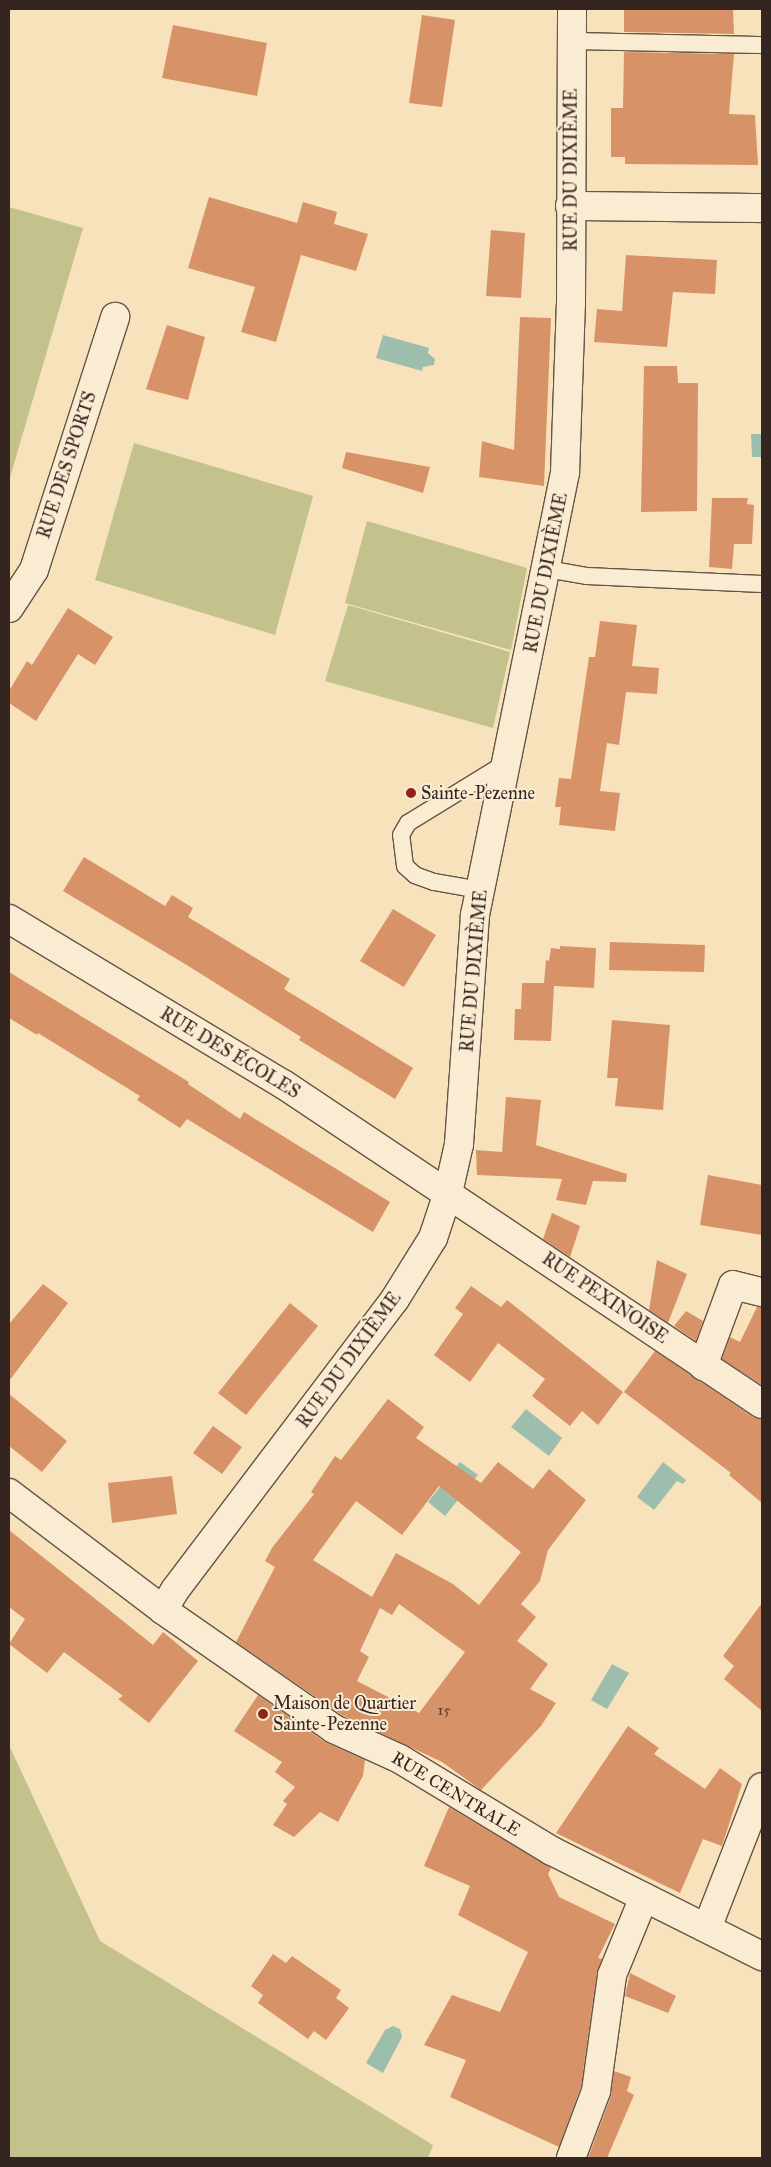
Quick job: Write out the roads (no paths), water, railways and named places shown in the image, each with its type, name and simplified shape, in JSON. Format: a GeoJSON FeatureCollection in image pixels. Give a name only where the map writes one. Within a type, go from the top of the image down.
{"type":"FeatureCollection","features":[{"type":"Feature","properties":{"kind":"street","name":"RUE DU DIXIÈME"},"geometry":{"type":"LineString","coordinates":[[163,1610],[175,1590],[267,1472],[395,1299],[433,1238],[448,1193],[459,1144],[475,915],[566,472],[570,395],[572,9]]}},
{"type":"Feature","properties":{"kind":"street"},"geometry":{"type":"LineString","coordinates":[[570,206],[762,208]]}},
{"type":"Feature","properties":{"kind":"street","name":"RUE DES SPORTS"},"geometry":{"type":"LineString","coordinates":[[9,608],[34,570],[114,317]]}},
{"type":"Feature","properties":{"kind":"street","name":"RUE DES ÉCOLES"},"geometry":{"type":"LineString","coordinates":[[9,919],[283,1084],[448,1193]]}},
{"type":"Feature","properties":{"kind":"street","name":"RUE PEXINOISE"},"geometry":{"type":"LineString","coordinates":[[448,1193],[762,1404]]}},
{"type":"Feature","properties":{"kind":"street"},"geometry":{"type":"LineString","coordinates":[[703,1366],[733,1285],[762,1292]]}},
{"type":"Feature","properties":{"kind":"street","name":"RUE CENTRALE"},"geometry":{"type":"LineString","coordinates":[[9,1493],[163,1610],[334,1729],[400,1759],[552,1851],[762,1956]]}},
{"type":"Feature","properties":{"kind":"street"},"geometry":{"type":"LineString","coordinates":[[707,1928],[762,1788]]}},
{"type":"Feature","properties":{"kind":"street"},"geometry":{"type":"LineString","coordinates":[[571,2158],[596,2091],[612,1975],[644,1897]]}},
{"type":"Feature","properties":{"kind":"lane"},"geometry":{"type":"LineString","coordinates":[[571,41],[762,45]]}},
{"type":"Feature","properties":{"kind":"lane"},"geometry":{"type":"LineString","coordinates":[[547,569],[587,576],[762,584]]}},
{"type":"Feature","properties":{"kind":"lane"},"geometry":{"type":"LineString","coordinates":[[480,890],[434,882],[416,875],[405,866],[402,835],[408,823],[507,762]]}},
{"type":"Feature","properties":{"kind":"place","name":"Sainte-Pezenne"},"geometry":{"type":"Point","coordinates":[411,793]}},
{"type":"Feature","properties":{"kind":"place","name":"Maison de Quartier Sainte-Pezenne"},"geometry":{"type":"Point","coordinates":[263,1714]}}]}
